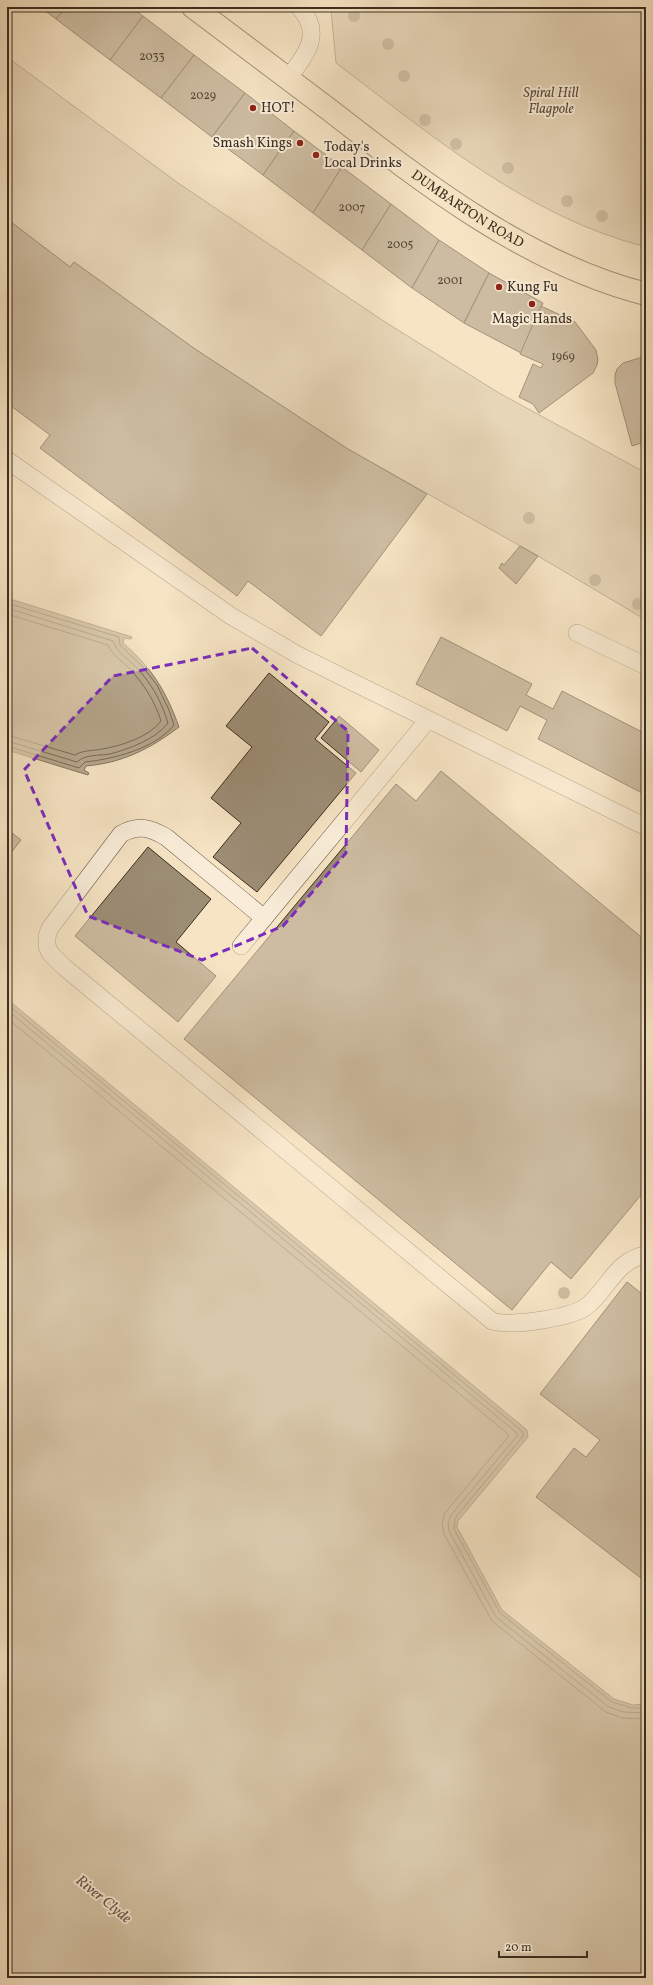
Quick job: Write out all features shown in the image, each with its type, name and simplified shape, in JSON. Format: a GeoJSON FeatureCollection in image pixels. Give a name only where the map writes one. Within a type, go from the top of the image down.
{"type":"FeatureCollection","features":[{"type":"Feature","properties":{"kind":"main road","name":"DUMBARTON ROAD"},"geometry":{"type":"LineString","coordinates":[[193,7],[288,78],[380,150],[454,202],[534,251],[602,280],[646,294]]}},
{"type":"Feature","properties":{"kind":"lane"},"geometry":{"type":"LineString","coordinates":[[288,78],[304,56],[310,43],[312,29],[308,16],[299,7]]}},
{"type":"Feature","properties":{"kind":"lane"},"geometry":{"type":"LineString","coordinates":[[7,460],[231,616],[298,655],[646,828]]}},
{"type":"Feature","properties":{"kind":"lane"},"geometry":{"type":"LineString","coordinates":[[577,633],[646,666]]}},
{"type":"Feature","properties":{"kind":"lane"},"geometry":{"type":"LineString","coordinates":[[241,946],[428,720]]}},
{"type":"Feature","properties":{"kind":"lane"},"geometry":{"type":"LineString","coordinates":[[264,918],[166,837],[147,828],[137,827],[121,834],[56,919],[47,936],[47,946],[50,953],[64,968],[492,1321],[501,1324],[518,1323],[565,1315],[581,1310],[594,1300],[626,1262],[635,1257],[646,1255]]}},
{"type":"Feature","properties":{"kind":"highlighted area"},"geometry":{"type":"Polygon","coordinates":[[[252,648],[348,731],[346,853],[283,926],[202,960],[88,916],[24,770],[113,676],[252,648]]]}},
{"type":"Feature","properties":{"kind":"green space","name":"Spiral Hill Flagpole"},"geometry":{"type":"Polygon","coordinates":[[[327,7],[646,7],[646,247],[603,233],[561,216],[521,195],[482,171],[408,118],[336,63],[331,10],[327,7]]]}},
{"type":"Feature","properties":{"kind":"green space"},"geometry":{"type":"Polygon","coordinates":[[[7,57],[178,183],[385,322],[499,393],[646,473],[646,620],[538,556],[348,449],[195,349],[74,262],[70,267],[7,219],[7,57]]]}},
{"type":"Feature","properties":{"kind":"water"},"geometry":{"type":"Polygon","coordinates":[[[7,598],[132,637],[131,639],[124,638],[123,643],[142,662],[157,681],[169,702],[179,727],[157,742],[135,754],[112,762],[86,766],[84,770],[89,773],[88,775],[7,750],[7,598]]]}},
{"type":"Feature","properties":{"kind":"water","name":"River Clyde"},"geometry":{"type":"Polygon","coordinates":[[[7,999],[527,1430],[528,1437],[458,1521],[457,1527],[502,1610],[614,1699],[633,1705],[646,1704],[646,1978],[7,1978],[7,999]]]}},
{"type":"Feature","properties":{"kind":"building"},"geometry":{"type":"Polygon","coordinates":[[[40,7],[66,7],[56,19],[40,7]]]}},
{"type":"Feature","properties":{"kind":"building"},"geometry":{"type":"Polygon","coordinates":[[[66,7],[131,7],[143,16],[110,60],[56,19],[66,7]]]}},
{"type":"Feature","properties":{"kind":"building"},"geometry":{"type":"Polygon","coordinates":[[[143,16],[194,55],[161,98],[110,60],[143,16]]]}},
{"type":"Feature","properties":{"kind":"building"},"geometry":{"type":"Polygon","coordinates":[[[194,55],[245,93],[212,137],[161,98],[194,55]]]}},
{"type":"Feature","properties":{"kind":"building"},"geometry":{"type":"Polygon","coordinates":[[[245,93],[294,131],[263,175],[212,137],[245,93]]]}},
{"type":"Feature","properties":{"kind":"building"},"geometry":{"type":"Polygon","coordinates":[[[294,131],[342,167],[313,213],[263,175],[294,131]]]}},
{"type":"Feature","properties":{"kind":"building"},"geometry":{"type":"Polygon","coordinates":[[[342,167],[391,204],[362,250],[313,213],[342,167]]]}},
{"type":"Feature","properties":{"kind":"building"},"geometry":{"type":"Polygon","coordinates":[[[391,204],[439,240],[412,288],[362,250],[391,204]]]}},
{"type":"Feature","properties":{"kind":"building"},"geometry":{"type":"Polygon","coordinates":[[[7,219],[70,267],[74,262],[195,349],[348,449],[427,494],[321,636],[248,581],[237,596],[40,448],[50,435],[7,403],[7,219]]]}},
{"type":"Feature","properties":{"kind":"building"},"geometry":{"type":"Polygon","coordinates":[[[439,240],[489,273],[464,323],[412,288],[439,240]]]}},
{"type":"Feature","properties":{"kind":"building"},"geometry":{"type":"Polygon","coordinates":[[[489,273],[543,303],[521,353],[464,323],[489,273]]]}},
{"type":"Feature","properties":{"kind":"building"},"geometry":{"type":"Polygon","coordinates":[[[541,306],[575,322],[596,350],[598,360],[593,373],[539,413],[533,404],[519,397],[533,364],[541,368],[543,364],[520,354],[541,306]]]}},
{"type":"Feature","properties":{"kind":"building"},"geometry":{"type":"Polygon","coordinates":[[[646,356],[646,444],[641,443],[632,446],[615,383],[615,375],[617,369],[623,363],[646,356]]]}},
{"type":"Feature","properties":{"kind":"building"},"geometry":{"type":"Polygon","coordinates":[[[520,546],[538,556],[516,584],[499,568],[502,563],[504,565],[520,546]]]}},
{"type":"Feature","properties":{"kind":"building"},"geometry":{"type":"Polygon","coordinates":[[[441,637],[532,684],[526,695],[553,709],[562,691],[646,734],[646,795],[538,739],[547,720],[520,706],[507,731],[416,684],[441,637]]]}},
{"type":"Feature","properties":{"kind":"building"},"geometry":{"type":"Polygon","coordinates":[[[269,673],[329,722],[315,739],[356,773],[257,892],[213,857],[241,823],[211,798],[252,747],[226,726],[269,673]]]}},
{"type":"Feature","properties":{"kind":"building"},"geometry":{"type":"Polygon","coordinates":[[[339,716],[379,750],[361,772],[321,738],[339,716]]]}},
{"type":"Feature","properties":{"kind":"building"},"geometry":{"type":"Polygon","coordinates":[[[441,771],[646,941],[646,1189],[571,1279],[551,1262],[512,1310],[184,1039],[396,784],[416,801],[441,771]]]}},
{"type":"Feature","properties":{"kind":"building"},"geometry":{"type":"Polygon","coordinates":[[[7,829],[21,840],[7,858],[7,829]]]}},
{"type":"Feature","properties":{"kind":"building"},"geometry":{"type":"Polygon","coordinates":[[[148,847],[211,899],[176,942],[216,976],[178,1022],[75,936],[148,847]]]}},
{"type":"Feature","properties":{"kind":"building"},"geometry":{"type":"Polygon","coordinates":[[[627,1282],[646,1297],[646,1582],[536,1497],[574,1448],[586,1457],[600,1440],[540,1394],[627,1282]]]}},
{"type":"Feature","properties":{"kind":"place","name":"HOT!"},"geometry":{"type":"Point","coordinates":[253,108]}},
{"type":"Feature","properties":{"kind":"place","name":"Smash Kings"},"geometry":{"type":"Point","coordinates":[300,143]}},
{"type":"Feature","properties":{"kind":"place","name":"Today's Local Drinks"},"geometry":{"type":"Point","coordinates":[316,155]}},
{"type":"Feature","properties":{"kind":"place","name":"Kung Fu"},"geometry":{"type":"Point","coordinates":[499,287]}},
{"type":"Feature","properties":{"kind":"place","name":"Magic Hands"},"geometry":{"type":"Point","coordinates":[532,304]}}]}
